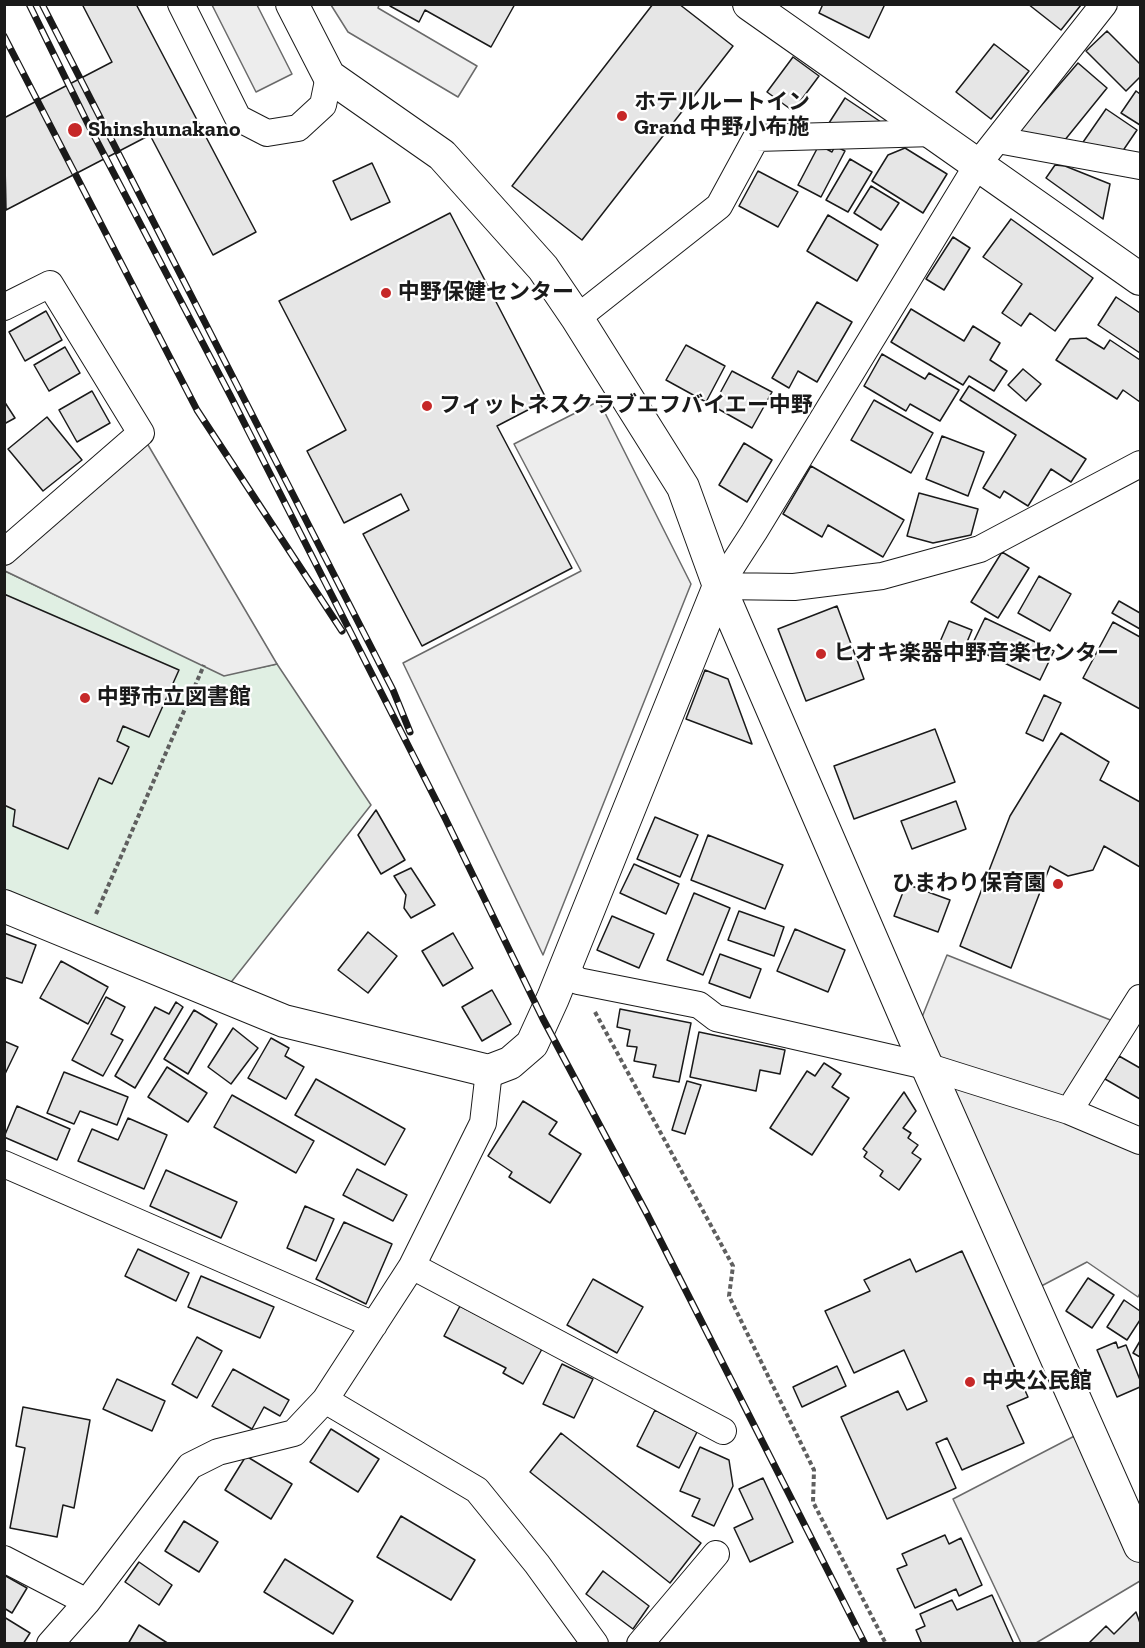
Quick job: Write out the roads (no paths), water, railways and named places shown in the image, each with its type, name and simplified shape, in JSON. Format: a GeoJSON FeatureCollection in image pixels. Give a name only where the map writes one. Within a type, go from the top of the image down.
{"type":"FeatureCollection","features":[{"type":"Feature","properties":{"kind":"street"},"geometry":{"type":"LineString","coordinates":[[181,4],[238,118],[267,133],[298,128],[323,105],[329,76]]}},
{"type":"Feature","properties":{"kind":"street"},"geometry":{"type":"LineString","coordinates":[[292,4],[329,76],[442,155],[543,268],[683,487],[719,586],[926,1066],[1140,1546]]}},
{"type":"Feature","properties":{"kind":"street"},"geometry":{"type":"LineString","coordinates":[[749,4],[1140,279]]}},
{"type":"Feature","properties":{"kind":"street"},"geometry":{"type":"LineString","coordinates":[[4,906],[284,1021],[489,1071],[510,1063],[532,1044],[571,975],[719,586],[978,164],[1104,4]]}},
{"type":"Feature","properties":{"kind":"street"},"geometry":{"type":"LineString","coordinates":[[577,318],[719,206],[756,138],[934,133]]}},
{"type":"Feature","properties":{"kind":"street"},"geometry":{"type":"LineString","coordinates":[[998,140],[1140,166]]}},
{"type":"Feature","properties":{"kind":"street"},"geometry":{"type":"LineString","coordinates":[[4,307],[50,284],[141,433],[4,552]]}},
{"type":"Feature","properties":{"kind":"street"},"geometry":{"type":"LineString","coordinates":[[719,586],[794,587],[882,576],[980,549],[1140,464]]}},
{"type":"Feature","properties":{"kind":"street"},"geometry":{"type":"LineString","coordinates":[[571,975],[699,1005],[716,1018],[926,1066],[1069,1111],[1140,1141]]}},
{"type":"Feature","properties":{"kind":"street"},"geometry":{"type":"LineString","coordinates":[[1069,1111],[1140,998]]}},
{"type":"Feature","properties":{"kind":"street"},"geometry":{"type":"LineString","coordinates":[[50,1644],[87,1602],[190,1466],[218,1452],[294,1433],[326,1400],[412,1266],[483,1123],[489,1071]]}},
{"type":"Feature","properties":{"kind":"street"},"geometry":{"type":"LineString","coordinates":[[4,1164],[374,1326]]}},
{"type":"Feature","properties":{"kind":"street"},"geometry":{"type":"LineString","coordinates":[[412,1266],[723,1431]]}},
{"type":"Feature","properties":{"kind":"street"},"geometry":{"type":"LineString","coordinates":[[326,1400],[477,1490],[537,1564],[595,1644]]}},
{"type":"Feature","properties":{"kind":"street"},"geometry":{"type":"LineString","coordinates":[[640,1644],[716,1554]]}},
{"type":"Feature","properties":{"kind":"street"},"geometry":{"type":"LineString","coordinates":[[4,1559],[87,1602]]}},
{"type":"Feature","properties":{"kind":"railway"},"geometry":{"type":"LineString","coordinates":[[29,4],[89,126],[230,395],[445,818],[543,1019],[647,1214],[865,1644]]}},
{"type":"Feature","properties":{"kind":"railway"},"geometry":{"type":"LineString","coordinates":[[42,4],[393,690],[410,732]]}},
{"type":"Feature","properties":{"kind":"railway"},"geometry":{"type":"LineString","coordinates":[[4,36],[197,410],[342,631]]}},
{"type":"Feature","properties":{"kind":"place","name":"ホテルルートイン Grand 中野小布施"},"geometry":{"type":"Point","coordinates":[622,116]}},
{"type":"Feature","properties":{"kind":"place","name":"Shinshunakano"},"geometry":{"type":"Point","coordinates":[75,130]}},
{"type":"Feature","properties":{"kind":"place","name":"中野保健センター"},"geometry":{"type":"Point","coordinates":[386,293]}},
{"type":"Feature","properties":{"kind":"place","name":"フィットネスクラブエフバイエー中野"},"geometry":{"type":"Point","coordinates":[427,406]}},
{"type":"Feature","properties":{"kind":"place","name":"ヒオキ楽器中野音楽センター"},"geometry":{"type":"Point","coordinates":[821,654]}},
{"type":"Feature","properties":{"kind":"place","name":"中野市立図書館"},"geometry":{"type":"Point","coordinates":[85,698]}},
{"type":"Feature","properties":{"kind":"place","name":"ひまわり保育園"},"geometry":{"type":"Point","coordinates":[1058,884]}},
{"type":"Feature","properties":{"kind":"place","name":"中央公民館"},"geometry":{"type":"Point","coordinates":[970,1382]}}]}
